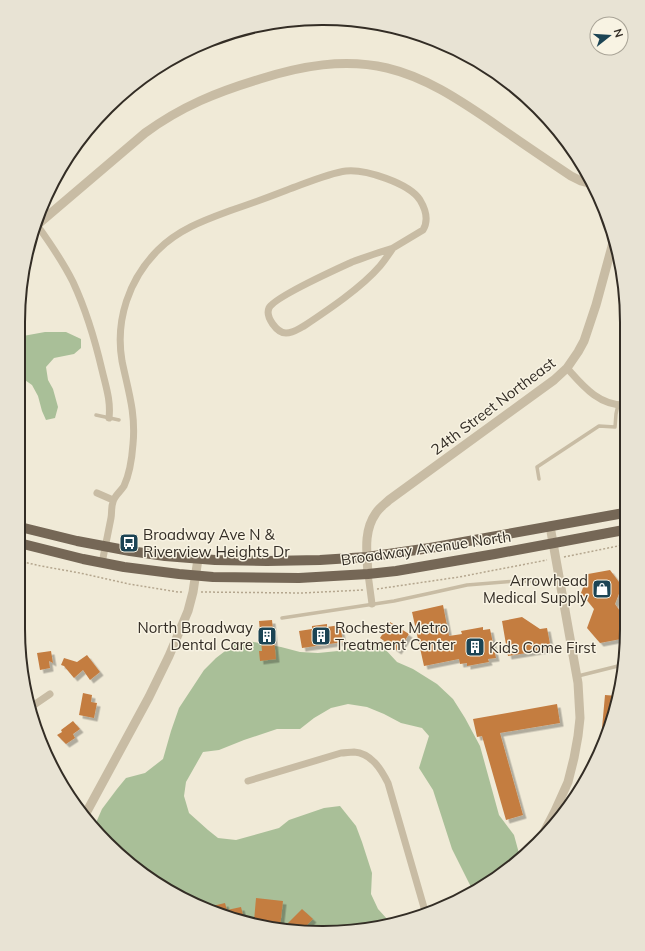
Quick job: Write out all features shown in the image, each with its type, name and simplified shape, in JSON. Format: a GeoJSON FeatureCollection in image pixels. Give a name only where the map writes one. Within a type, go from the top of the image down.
{"type":"FeatureCollection","features":[{"type":"Feature","properties":{"kind":"main road","name":"Broadway Avenue North"},"geometry":{"type":"LineString","coordinates":[[25,527],[48,534],[146,554],[215,560],[320,560],[367,557],[430,548],[620,514]]}},
{"type":"Feature","properties":{"kind":"main road","name":"Broadway Avenue North"},"geometry":{"type":"LineString","coordinates":[[25,545],[102,563],[155,571],[213,577],[298,578],[368,574],[427,566],[620,531]]}},
{"type":"Feature","properties":{"kind":"street"},"geometry":{"type":"LineString","coordinates":[[44,219],[146,132],[186,107],[218,93],[258,80],[298,68],[326,64],[378,66],[413,76],[465,104],[572,176],[584,182]]}},
{"type":"Feature","properties":{"kind":"street"},"geometry":{"type":"LineString","coordinates":[[102,563],[113,500],[124,484],[132,459],[133,414],[121,350],[121,323],[128,296],[138,275],[150,259],[166,242],[174,236],[207,219],[322,178],[347,171],[367,173],[393,181],[412,191],[420,201],[426,213],[426,226],[423,230],[393,248],[351,263],[278,299],[269,308],[268,312],[273,324],[282,332],[286,333],[304,326],[369,278],[393,248]]}},
{"type":"Feature","properties":{"kind":"street"},"geometry":{"type":"LineString","coordinates":[[40,230],[58,255],[85,310],[100,359],[109,399],[109,418]]}},
{"type":"Feature","properties":{"kind":"street","name":"24th Street Northeast"},"geometry":{"type":"LineString","coordinates":[[368,574],[366,543],[368,532],[374,517],[383,505],[554,380],[567,368],[581,347],[589,328],[611,250]]}},
{"type":"Feature","properties":{"kind":"street"},"geometry":{"type":"LineString","coordinates":[[567,368],[591,393],[605,402],[618,405]]}},
{"type":"Feature","properties":{"kind":"street"},"geometry":{"type":"LineString","coordinates":[[97,493],[113,500]]}},
{"type":"Feature","properties":{"kind":"street"},"geometry":{"type":"LineString","coordinates":[[550,526],[580,700],[580,718],[574,758],[568,782],[552,818]]}},
{"type":"Feature","properties":{"kind":"street"},"geometry":{"type":"LineString","coordinates":[[87,811],[149,697],[169,656],[186,616],[193,592],[198,559]]}},
{"type":"Feature","properties":{"kind":"street"},"geometry":{"type":"LineString","coordinates":[[368,574],[372,604]]}},
{"type":"Feature","properties":{"kind":"street"},"geometry":{"type":"LineString","coordinates":[[35,704],[50,694]]}},
{"type":"Feature","properties":{"kind":"street"},"geometry":{"type":"LineString","coordinates":[[248,781],[341,753],[354,752],[366,755],[382,770],[388,783],[424,908]]}},
{"type":"Feature","properties":{"kind":"lane"},"geometry":{"type":"LineString","coordinates":[[538,479],[537,467],[599,426],[615,427],[618,405]]}},
{"type":"Feature","properties":{"kind":"lane"},"geometry":{"type":"LineString","coordinates":[[96,416],[119,420]]}},
{"type":"Feature","properties":{"kind":"lane"},"geometry":{"type":"LineString","coordinates":[[282,618],[372,604],[467,585],[516,580],[548,582],[560,580]]}},
{"type":"Feature","properties":{"kind":"lane"},"geometry":{"type":"LineString","coordinates":[[577,676],[617,666]]}},
{"type":"Feature","properties":{"kind":"path"},"geometry":{"type":"LineString","coordinates":[[566,556],[620,546]]}},
{"type":"Feature","properties":{"kind":"path"},"geometry":{"type":"LineString","coordinates":[[204,592],[302,593],[370,589],[459,577],[544,561]]}},
{"type":"Feature","properties":{"kind":"path"},"geometry":{"type":"LineString","coordinates":[[25,562],[129,584],[178,592]]}},
{"type":"Feature","properties":{"kind":"green space"},"geometry":{"type":"Polygon","coordinates":[[[45,332],[66,332],[81,339],[81,348],[74,354],[54,358],[46,367],[48,380],[53,389],[58,407],[55,418],[46,420],[38,396],[32,385],[25,380],[25,336],[45,332]]]}},
{"type":"Feature","properties":{"kind":"green space"},"geometry":{"type":"Polygon","coordinates":[[[248,641],[300,652],[318,653],[338,651],[370,643],[384,648],[397,662],[413,669],[437,684],[453,699],[480,746],[499,815],[514,835],[519,852],[504,865],[471,886],[452,849],[433,790],[419,768],[429,736],[422,728],[401,723],[367,707],[348,704],[331,708],[314,718],[300,729],[277,729],[219,750],[203,752],[186,782],[184,796],[189,813],[208,830],[218,838],[236,840],[279,828],[289,820],[324,808],[340,806],[356,826],[372,873],[371,894],[378,909],[387,919],[361,923],[322,926],[264,920],[227,910],[191,895],[157,876],[141,865],[112,839],[96,822],[102,809],[126,778],[145,773],[163,759],[179,708],[204,670],[216,658],[233,645],[248,641]]]}},
{"type":"Feature","properties":{"kind":"building"},"geometry":{"type":"Polygon","coordinates":[[[610,570],[620,583],[620,591],[615,604],[620,611],[619,639],[600,643],[587,628],[594,609],[581,593],[588,574],[610,570]]]}},
{"type":"Feature","properties":{"kind":"building"},"geometry":{"type":"Polygon","coordinates":[[[443,605],[449,636],[462,634],[461,631],[483,627],[483,630],[490,629],[496,658],[488,659],[489,662],[467,666],[467,663],[460,664],[459,659],[424,666],[412,612],[443,605]]]}},
{"type":"Feature","properties":{"kind":"building"},"geometry":{"type":"Polygon","coordinates":[[[522,617],[540,629],[547,628],[551,649],[508,656],[502,621],[522,617]]]}},
{"type":"Feature","properties":{"kind":"building","name":"North Broadway Dental Care"},"geometry":{"type":"Polygon","coordinates":[[[272,620],[276,659],[260,661],[259,651],[262,651],[259,621],[272,620]]]}},
{"type":"Feature","properties":{"kind":"building"},"geometry":{"type":"Polygon","coordinates":[[[390,622],[409,634],[398,651],[380,638],[390,622]]]}},
{"type":"Feature","properties":{"kind":"building","name":"Rochester Metro Treatment Center"},"geometry":{"type":"Polygon","coordinates":[[[327,624],[327,627],[340,625],[343,642],[302,648],[299,631],[312,629],[312,626],[327,624]]]}},
{"type":"Feature","properties":{"kind":"building"},"geometry":{"type":"Polygon","coordinates":[[[51,651],[53,663],[49,661],[50,668],[40,670],[37,653],[51,651]]]}},
{"type":"Feature","properties":{"kind":"building"},"geometry":{"type":"Polygon","coordinates":[[[87,655],[100,672],[90,680],[83,670],[74,678],[64,666],[61,665],[64,658],[77,662],[87,655]]]}},
{"type":"Feature","properties":{"kind":"building"},"geometry":{"type":"Polygon","coordinates":[[[83,693],[92,695],[91,702],[97,703],[94,718],[79,715],[83,693]]]}},
{"type":"Feature","properties":{"kind":"building"},"geometry":{"type":"Polygon","coordinates":[[[605,695],[612,696],[610,705],[602,729],[605,695]]]}},
{"type":"Feature","properties":{"kind":"building"},"geometry":{"type":"Polygon","coordinates":[[[557,704],[560,723],[500,733],[523,815],[506,820],[482,736],[477,737],[473,719],[557,704]]]}},
{"type":"Feature","properties":{"kind":"building"},"geometry":{"type":"Polygon","coordinates":[[[73,721],[80,729],[73,734],[75,738],[66,744],[57,735],[73,721]]]}},
{"type":"Feature","properties":{"kind":"building"},"geometry":{"type":"Polygon","coordinates":[[[256,898],[283,901],[281,922],[254,918],[256,898]]]}},
{"type":"Feature","properties":{"kind":"building"},"geometry":{"type":"Polygon","coordinates":[[[225,903],[227,910],[215,905],[225,903]]]}},
{"type":"Feature","properties":{"kind":"building"},"geometry":{"type":"Polygon","coordinates":[[[241,907],[243,915],[227,910],[241,907]]]}},
{"type":"Feature","properties":{"kind":"building"},"geometry":{"type":"Polygon","coordinates":[[[302,909],[313,919],[307,925],[288,923],[302,909]]]}},
{"type":"Feature","properties":{"kind":"place","name":"Broadway Ave N & Riverview Heights Dr"},"geometry":{"type":"Point","coordinates":[129,543]}},
{"type":"Feature","properties":{"kind":"place","name":"Arrowhead Medical Supply"},"geometry":{"type":"Point","coordinates":[602,589]}},
{"type":"Feature","properties":{"kind":"place","name":"North Broadway Dental Care"},"geometry":{"type":"Point","coordinates":[267,636]}},
{"type":"Feature","properties":{"kind":"place","name":"Rochester Metro Treatment Center"},"geometry":{"type":"Point","coordinates":[321,636]}},
{"type":"Feature","properties":{"kind":"place","name":"Kids Come First"},"geometry":{"type":"Point","coordinates":[475,647]}}]}
